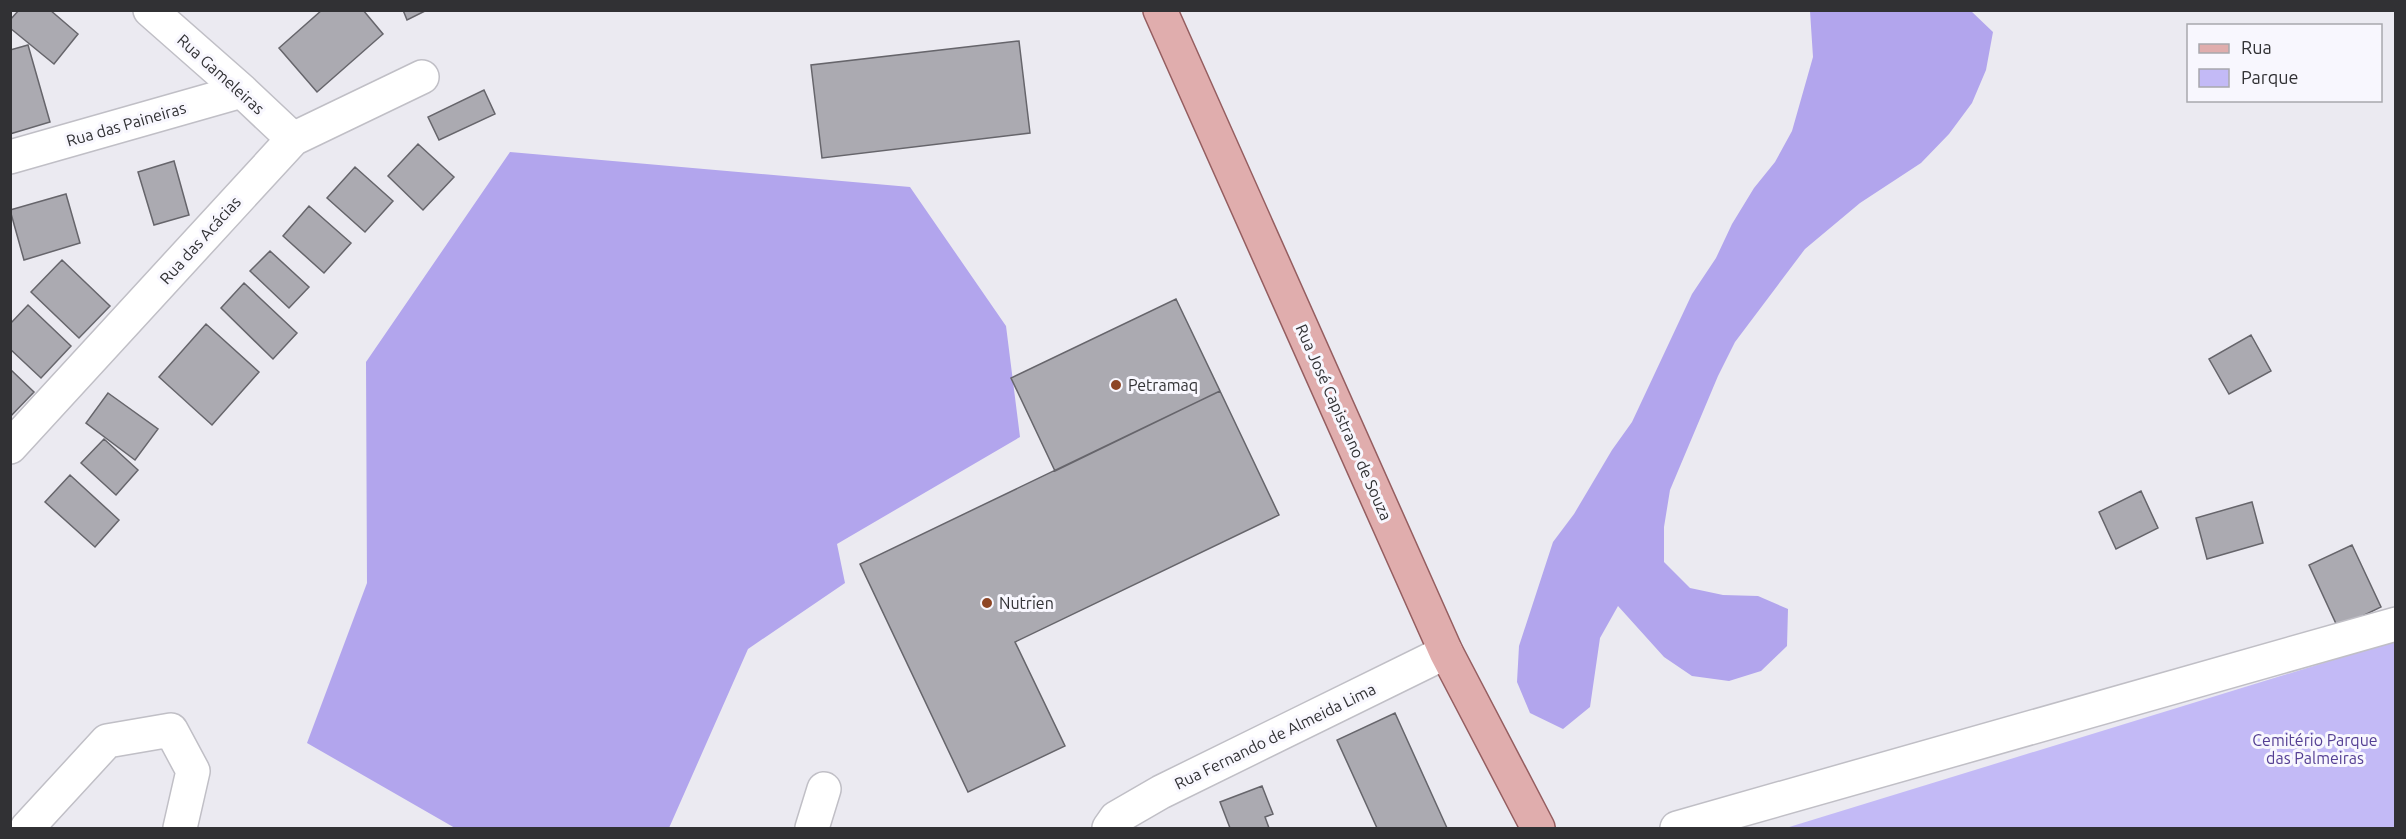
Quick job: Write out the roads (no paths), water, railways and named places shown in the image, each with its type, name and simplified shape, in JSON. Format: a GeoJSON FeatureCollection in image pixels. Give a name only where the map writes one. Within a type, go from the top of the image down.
{"type":"FeatureCollection","features":[{"type":"Feature","properties":{"kind":"main road","name":"Rua José Capistrano de Souza"},"geometry":{"type":"LineString","coordinates":[[1160,10],[1446,652],[1538,828]]}},
{"type":"Feature","properties":{"kind":"street","name":"Rua Gameleiras"},"geometry":{"type":"LineString","coordinates":[[150,10],[242,91],[292,139]]}},
{"type":"Feature","properties":{"kind":"street","name":"Rua das Acácias"},"geometry":{"type":"LineString","coordinates":[[10,447],[292,139],[422,77]]}},
{"type":"Feature","properties":{"kind":"street","name":"Rua das Paineiras"},"geometry":{"type":"LineString","coordinates":[[10,157],[242,91]]}},
{"type":"Feature","properties":{"kind":"street"},"geometry":{"type":"LineString","coordinates":[[1677,828],[2396,624]]}},
{"type":"Feature","properties":{"kind":"street","name":"Rua Fernando de Almeida Lima"},"geometry":{"type":"LineString","coordinates":[[1109,828],[1116,818],[1161,792],[1446,652]]}},
{"type":"Feature","properties":{"kind":"street"},"geometry":{"type":"LineString","coordinates":[[27,828],[107,741],[171,730],[193,771],[180,828]]}},
{"type":"Feature","properties":{"kind":"street"},"geometry":{"type":"LineString","coordinates":[[812,828],[824,789]]}},
{"type":"Feature","properties":{"kind":"place","name":"Petramaq"},"geometry":{"type":"Point","coordinates":[1116,385]}},
{"type":"Feature","properties":{"kind":"place","name":"Nutrien"},"geometry":{"type":"Point","coordinates":[987,603]}},
{"type":"Feature","properties":{"kind":"park label","name":"Cemitério Parque das Palmeiras"},"geometry":{"type":"Point","coordinates":[2315,749]}}]}
